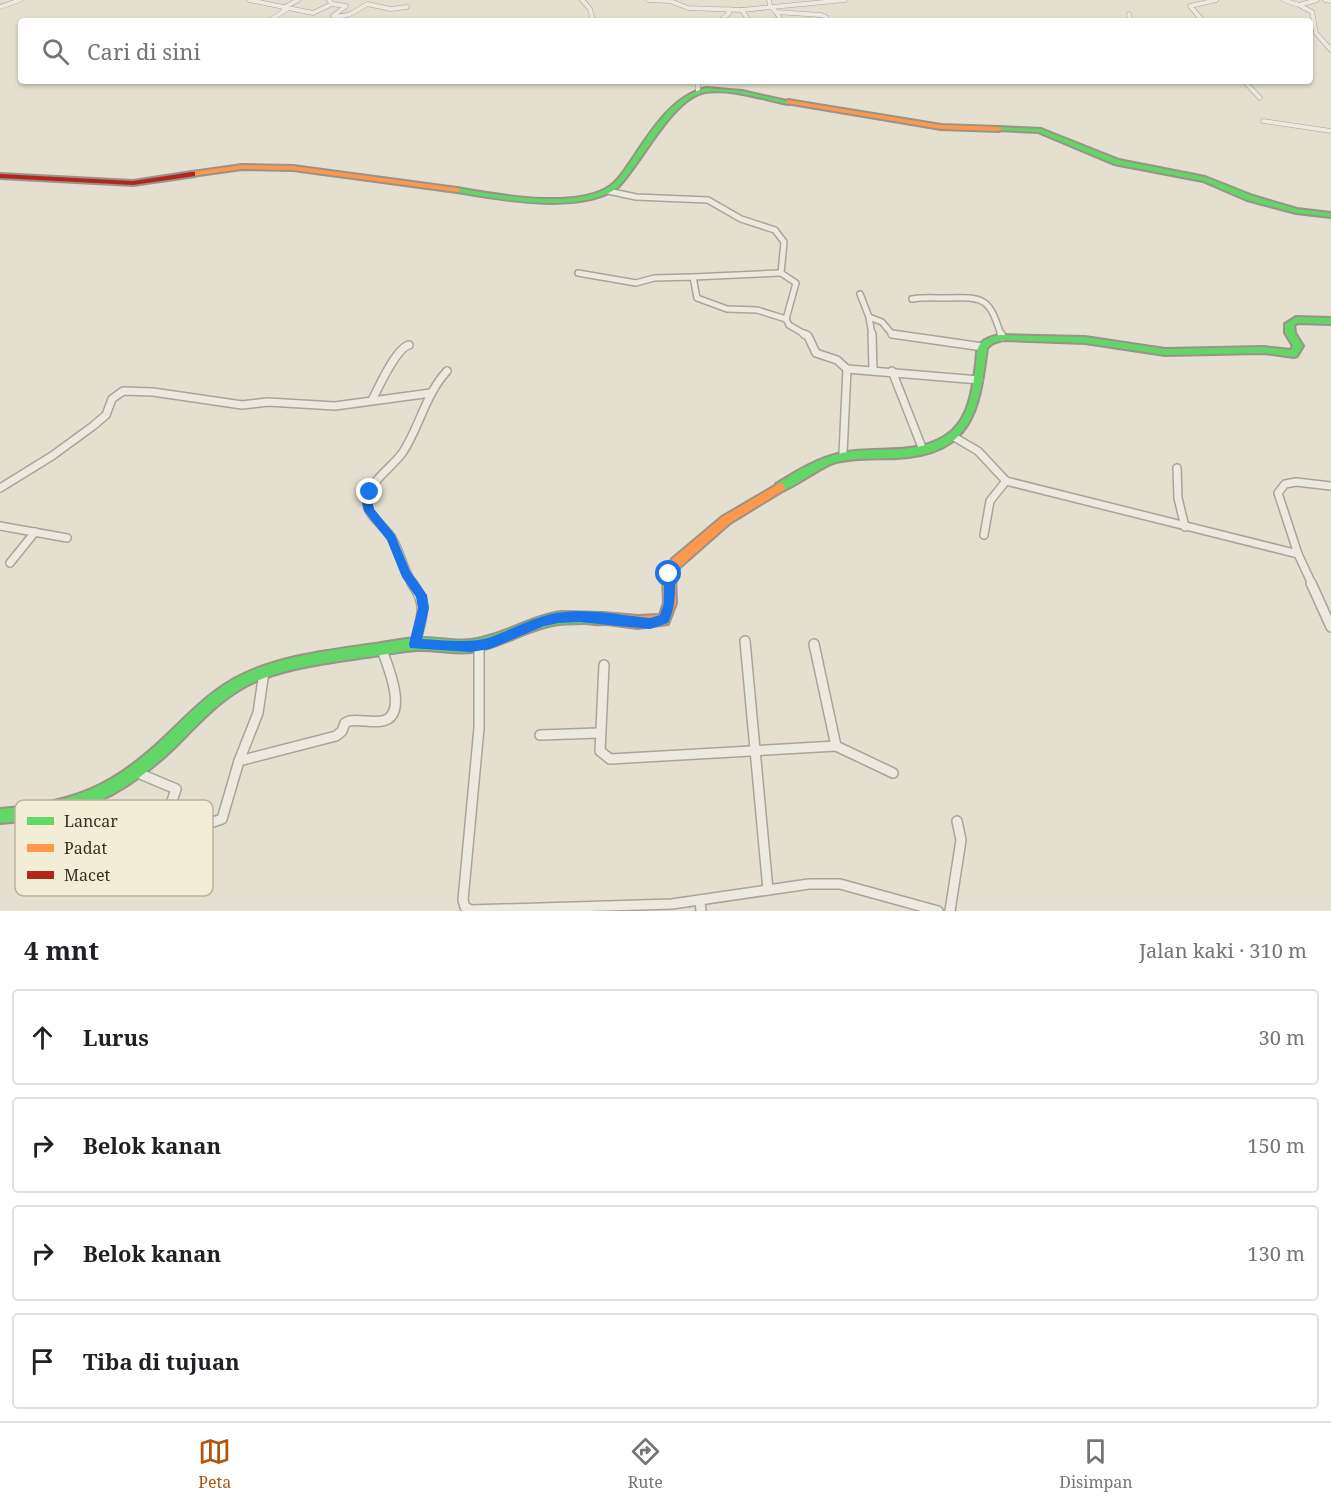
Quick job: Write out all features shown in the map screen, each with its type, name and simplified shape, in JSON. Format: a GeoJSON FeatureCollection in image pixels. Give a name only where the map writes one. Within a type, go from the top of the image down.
{"type":"FeatureCollection","features":[{"type":"Feature","properties":{"kind":"street"},"geometry":{"type":"LineString","coordinates":[[0,7],[20,0]]}},
{"type":"Feature","properties":{"kind":"street"},"geometry":{"type":"LineString","coordinates":[[249,0],[321,15]]}},
{"type":"Feature","properties":{"kind":"street"},"geometry":{"type":"LineString","coordinates":[[272,18],[298,0]]}},
{"type":"Feature","properties":{"kind":"street"},"geometry":{"type":"LineString","coordinates":[[582,0],[590,9],[592,18]]}},
{"type":"Feature","properties":{"kind":"street"},"geometry":{"type":"LineString","coordinates":[[648,0],[670,1],[688,8],[742,10],[845,0]]}},
{"type":"Feature","properties":{"kind":"street"},"geometry":{"type":"LineString","coordinates":[[769,0],[770,6],[780,18]]}},
{"type":"Feature","properties":{"kind":"street"},"geometry":{"type":"LineString","coordinates":[[1201,18],[1191,6],[1216,0]]}},
{"type":"Feature","properties":{"kind":"street"},"geometry":{"type":"LineString","coordinates":[[1284,0],[1311,12],[1312,18]]}},
{"type":"Feature","properties":{"kind":"street"},"geometry":{"type":"LineString","coordinates":[[1299,5],[1317,0]]}},
{"type":"Feature","properties":{"kind":"street"},"geometry":{"type":"LineString","coordinates":[[1325,0],[1331,1]]}},
{"type":"Feature","properties":{"kind":"street"},"geometry":{"type":"LineString","coordinates":[[375,6],[385,1]]}},
{"type":"Feature","properties":{"kind":"street"},"geometry":{"type":"LineString","coordinates":[[312,13],[331,2],[346,7],[333,16]]}},
{"type":"Feature","properties":{"kind":"street"},"geometry":{"type":"LineString","coordinates":[[327,16],[347,17],[367,4],[391,9],[407,8]]}},
{"type":"Feature","properties":{"kind":"street"},"geometry":{"type":"LineString","coordinates":[[723,18],[729,13],[729,9]]}},
{"type":"Feature","properties":{"kind":"street"},"geometry":{"type":"LineString","coordinates":[[742,10],[747,18]]}},
{"type":"Feature","properties":{"kind":"street"},"geometry":{"type":"LineString","coordinates":[[776,12],[821,15],[826,18]]}},
{"type":"Feature","properties":{"kind":"street"},"geometry":{"type":"LineString","coordinates":[[1129,14],[1130,18]]}},
{"type":"Feature","properties":{"kind":"street"},"geometry":{"type":"LineString","coordinates":[[1313,20],[1316,33],[1331,50]]}},
{"type":"Feature","properties":{"kind":"street"},"geometry":{"type":"LineString","coordinates":[[1247,84],[1260,98]]}},
{"type":"Feature","properties":{"kind":"street"},"geometry":{"type":"LineString","coordinates":[[0,176],[133,183],[250,166],[331,172],[497,197],[568,200],[587,198],[608,191],[635,162],[661,122],[698,86],[829,110],[948,128],[1039,130],[1117,162],[1138,168],[1204,179],[1250,198],[1296,211],[1331,215]]}},
{"type":"Feature","properties":{"kind":"street"},"geometry":{"type":"LineString","coordinates":[[1263,121],[1331,131]]}},
{"type":"Feature","properties":{"kind":"street"},"geometry":{"type":"LineString","coordinates":[[608,191],[636,197],[708,200],[741,219],[775,230],[784,242],[781,273]]}},
{"type":"Feature","properties":{"kind":"street"},"geometry":{"type":"LineString","coordinates":[[578,273],[636,283],[654,278],[781,273],[796,283],[786,319],[789,325],[808,336],[810,346],[818,356],[828,360],[838,360],[847,369],[979,380]]}},
{"type":"Feature","properties":{"kind":"street"},"geometry":{"type":"LineString","coordinates":[[693,277],[697,298],[701,300],[727,309],[757,310],[786,319]]}},
{"type":"Feature","properties":{"kind":"street"},"geometry":{"type":"LineString","coordinates":[[860,294],[869,317],[873,338],[873,370]]}},
{"type":"Feature","properties":{"kind":"street"},"geometry":{"type":"LineString","coordinates":[[912,299],[965,295],[981,299],[993,307],[1002,337]]}},
{"type":"Feature","properties":{"kind":"street"},"geometry":{"type":"LineString","coordinates":[[869,317],[882,322],[890,333],[899,336],[983,346]]}},
{"type":"Feature","properties":{"kind":"street"},"geometry":{"type":"LineString","coordinates":[[90,800],[138,773],[171,742],[194,716],[223,692],[264,672],[298,662],[415,644],[479,645],[490,643],[543,621],[559,618],[579,616],[650,623],[664,620],[670,603],[668,581],[672,568],[726,520],[818,464],[843,454],[923,450],[954,437],[965,424],[979,380],[983,346],[990,340],[1002,337],[1085,340],[1165,352],[1253,350],[1294,354],[1298,349],[1289,324],[1296,320],[1331,321]]}},
{"type":"Feature","properties":{"kind":"street"},"geometry":{"type":"LineString","coordinates":[[372,400],[398,353],[404,346],[409,345]]}},
{"type":"Feature","properties":{"kind":"street"},"geometry":{"type":"LineString","coordinates":[[843,454],[847,369]]}},
{"type":"Feature","properties":{"kind":"street"},"geometry":{"type":"LineString","coordinates":[[415,644],[423,608],[422,595],[406,574],[392,538],[369,511],[367,501],[374,484],[403,452],[431,393],[447,371]]}},
{"type":"Feature","properties":{"kind":"street"},"geometry":{"type":"LineString","coordinates":[[892,371],[923,450]]}},
{"type":"Feature","properties":{"kind":"street"},"geometry":{"type":"LineString","coordinates":[[0,488],[52,456],[93,426],[106,415],[112,399],[123,391],[153,392],[242,405],[268,402],[335,406],[431,393]]}},
{"type":"Feature","properties":{"kind":"street"},"geometry":{"type":"LineString","coordinates":[[954,437],[973,446],[991,463],[997,475],[1006,481],[1298,554]]}},
{"type":"Feature","properties":{"kind":"street"},"geometry":{"type":"LineString","coordinates":[[1177,468],[1178,504],[1185,527]]}},
{"type":"Feature","properties":{"kind":"street"},"geometry":{"type":"LineString","coordinates":[[984,535],[990,501],[1006,481]]}},
{"type":"Feature","properties":{"kind":"street"},"geometry":{"type":"LineString","coordinates":[[1331,486],[1296,482],[1285,484],[1280,488],[1278,499],[1298,554],[1331,627]]}},
{"type":"Feature","properties":{"kind":"street"},"geometry":{"type":"LineString","coordinates":[[0,526],[67,538]]}},
{"type":"Feature","properties":{"kind":"street"},"geometry":{"type":"LineString","coordinates":[[10,563],[35,532]]}},
{"type":"Feature","properties":{"kind":"street"},"geometry":{"type":"LineString","coordinates":[[745,641],[768,890]]}},
{"type":"Feature","properties":{"kind":"street"},"geometry":{"type":"LineString","coordinates":[[814,644],[836,747]]}},
{"type":"Feature","properties":{"kind":"street"},"geometry":{"type":"LineString","coordinates":[[479,645],[479,728],[463,900],[465,907],[471,910],[700,905],[768,890],[809,884],[840,884],[938,911]]}},
{"type":"Feature","properties":{"kind":"street"},"geometry":{"type":"LineString","coordinates":[[239,761],[336,736],[342,731],[345,723],[351,720],[384,721],[390,719],[395,711],[395,698],[382,650]]}},
{"type":"Feature","properties":{"kind":"street"},"geometry":{"type":"LineString","coordinates":[[604,665],[599,733],[600,751],[604,756],[617,760],[684,754],[836,747],[893,773]]}},
{"type":"Feature","properties":{"kind":"street"},"geometry":{"type":"LineString","coordinates":[[213,822],[222,819],[239,761],[258,713],[264,672]]}},
{"type":"Feature","properties":{"kind":"street"},"geometry":{"type":"LineString","coordinates":[[540,735],[599,733]]}},
{"type":"Feature","properties":{"kind":"street"},"geometry":{"type":"LineString","coordinates":[[138,773],[177,789],[173,800]]}},
{"type":"Feature","properties":{"kind":"street"},"geometry":{"type":"LineString","coordinates":[[0,816],[15,815]]}},
{"type":"Feature","properties":{"kind":"street"},"geometry":{"type":"LineString","coordinates":[[950,911],[962,840],[957,821]]}},
{"type":"Feature","properties":{"kind":"traffic: fast"},"geometry":{"type":"LineString","coordinates":[[457,190],[532,200],[553,201],[590,197],[606,192],[615,186],[672,112],[698,92],[729,91],[788,102]]}},
{"type":"Feature","properties":{"kind":"traffic: fast"},"geometry":{"type":"LineString","coordinates":[[999,129],[1039,130],[1117,162],[1205,179],[1250,198],[1296,211],[1331,215]]}},
{"type":"Feature","properties":{"kind":"traffic: fast"},"geometry":{"type":"LineString","coordinates":[[780,487],[809,469],[833,459],[857,455],[906,453],[929,449],[946,442],[958,431],[973,403],[983,347],[990,341],[1002,337],[1085,340],[1165,352],[1264,350],[1294,354],[1298,346],[1290,333],[1289,324],[1296,320],[1331,321]]}},
{"type":"Feature","properties":{"kind":"traffic: fast"},"geometry":{"type":"LineString","coordinates":[[85,800],[132,775],[217,697],[235,685],[265,672],[313,660],[402,645],[481,644],[556,619],[576,617],[603,619]]}},
{"type":"Feature","properties":{"kind":"traffic: fast"},"geometry":{"type":"LineString","coordinates":[[0,816],[15,815]]}},
{"type":"Feature","properties":{"kind":"traffic: slow"},"geometry":{"type":"LineString","coordinates":[[788,102],[941,127],[999,129]]}},
{"type":"Feature","properties":{"kind":"traffic: slow"},"geometry":{"type":"LineString","coordinates":[[192,174],[242,167],[293,168],[457,190]]}},
{"type":"Feature","properties":{"kind":"traffic: slow"},"geometry":{"type":"LineString","coordinates":[[603,619],[638,622],[664,620],[670,603],[669,574],[676,563],[726,520],[780,487]]}},
{"type":"Feature","properties":{"kind":"traffic: jam"},"geometry":{"type":"LineString","coordinates":[[0,176],[133,183],[192,174]]}},
{"type":"Feature","properties":{"kind":"route"},"geometry":{"type":"LineString","coordinates":[[370,492],[367,501],[369,511],[392,538],[406,574],[422,595],[421,625],[415,644],[470,646],[490,643],[543,621],[579,616],[650,623],[664,620],[670,603],[669,574]]}}]}
